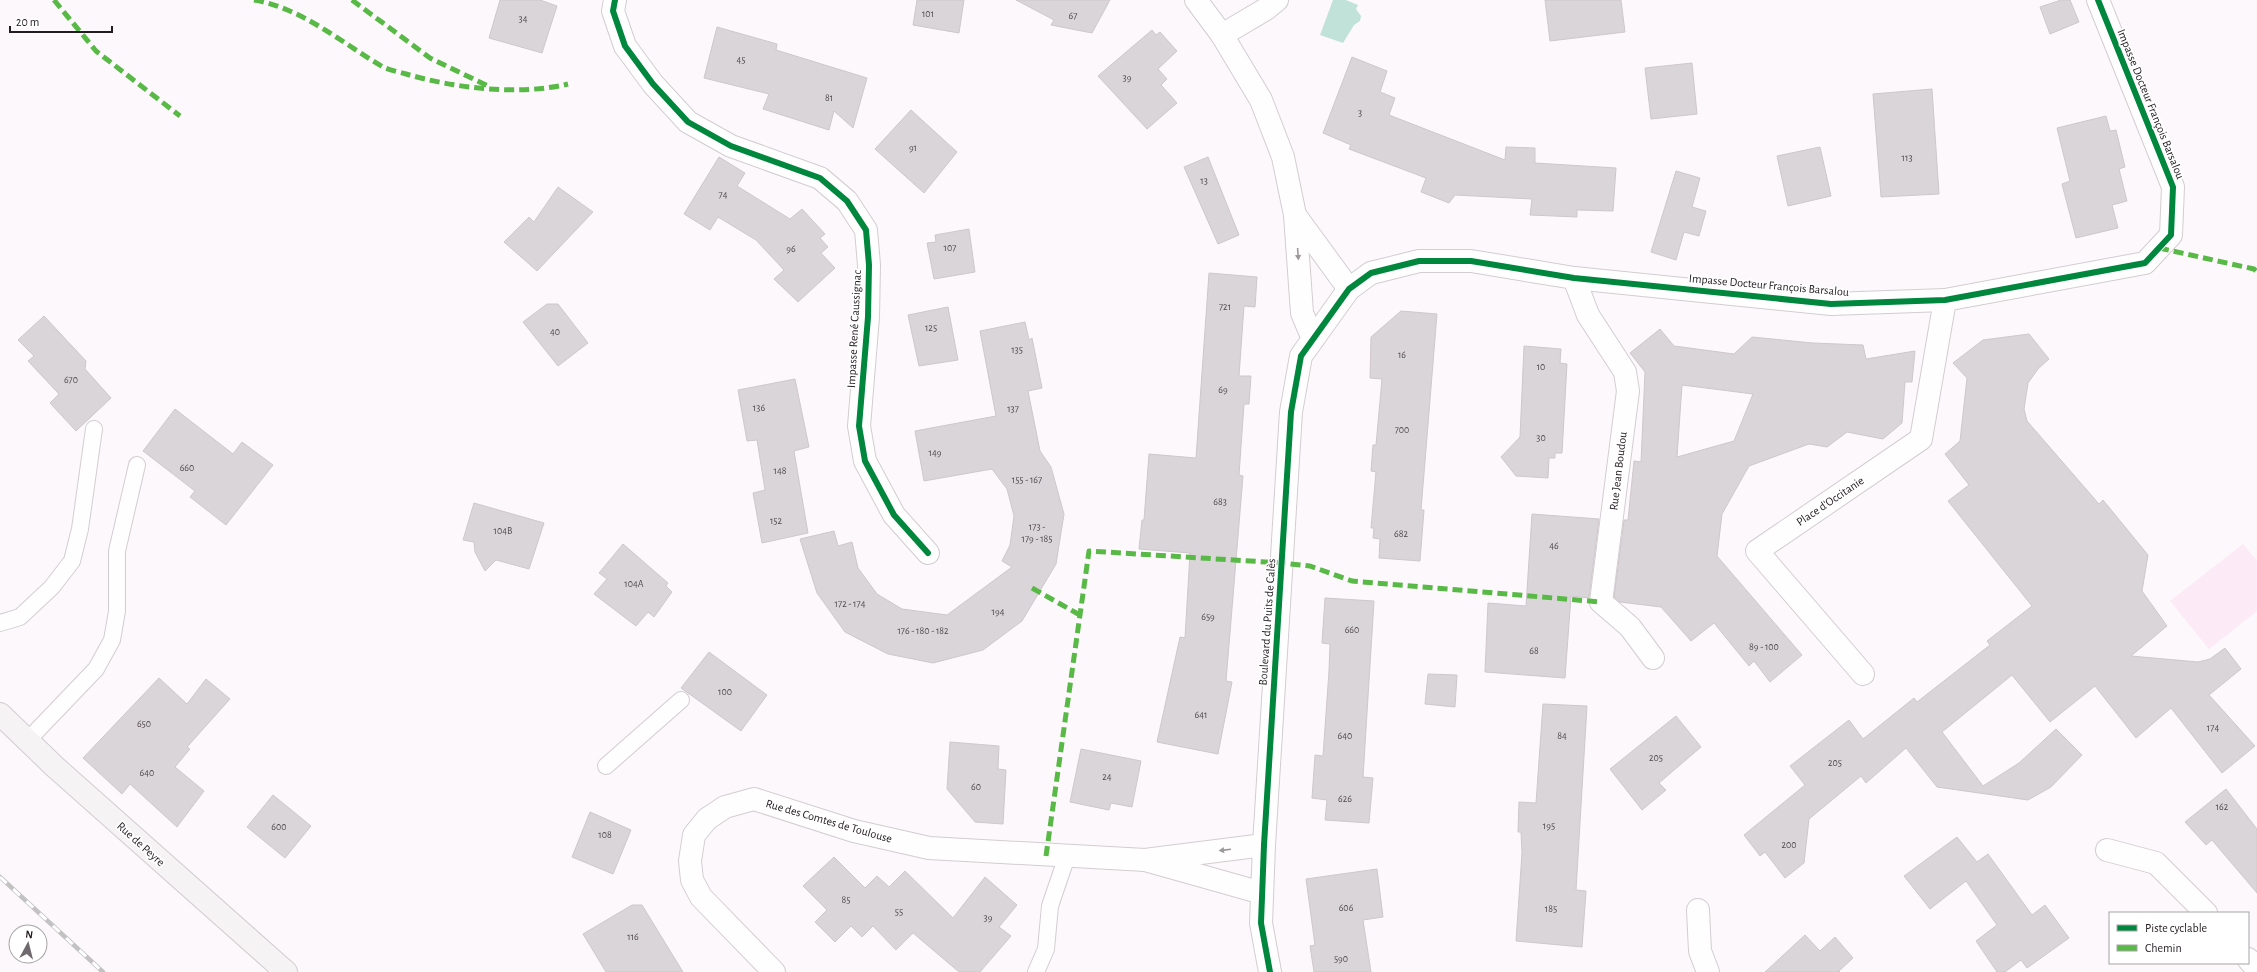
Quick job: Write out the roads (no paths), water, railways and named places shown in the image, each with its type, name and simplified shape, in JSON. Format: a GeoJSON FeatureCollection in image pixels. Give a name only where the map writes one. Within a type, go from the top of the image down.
{"type":"FeatureCollection","features":[{"type":"Feature","properties":{"kind":"main road","name":"Rue de Peyre"},"geometry":{"type":"LineString","coordinates":[[0,714],[27,741],[286,972]]}},
{"type":"Feature","properties":{"kind":"street","name":"Impasse René Caussignac"},"geometry":{"type":"LineString","coordinates":[[615,0],[613,11],[625,46],[653,84],[688,122],[731,146],[820,178],[847,201],[866,230],[869,265],[868,317],[859,426],[865,461],[894,515],[928,553]]}},
{"type":"Feature","properties":{"kind":"street"},"geometry":{"type":"LineString","coordinates":[[1196,0],[1222,35],[1261,100],[1283,157],[1295,216],[1302,313],[1313,339]]}},
{"type":"Feature","properties":{"kind":"street"},"geometry":{"type":"LineString","coordinates":[[1222,35],[1266,9],[1277,0]]}},
{"type":"Feature","properties":{"kind":"street","name":"Impasse Docteur François Barsalou"},"geometry":{"type":"LineString","coordinates":[[1349,289],[1371,273],[1419,261],[1471,261],[1574,278],[1831,304],[1945,300],[2145,263],[2171,235],[2173,188],[2098,0]]}},
{"type":"Feature","properties":{"kind":"street"},"geometry":{"type":"LineString","coordinates":[[1295,216],[1349,289]]}},
{"type":"Feature","properties":{"kind":"street","name":"Rue Jean Boudou"},"geometry":{"type":"LineString","coordinates":[[1574,278],[1588,315],[1625,372],[1628,391],[1601,602],[1630,627],[1653,658]]}},
{"type":"Feature","properties":{"kind":"street","name":"Boulevard du Puits de Calès"},"geometry":{"type":"LineString","coordinates":[[1270,972],[1260,923],[1291,412],[1301,356],[1349,289]]}},
{"type":"Feature","properties":{"kind":"street","name":"Place d'Occitanie"},"geometry":{"type":"LineString","coordinates":[[1862,674],[1757,551],[1921,439],[1945,300]]}},
{"type":"Feature","properties":{"kind":"street","name":"Rue des Comtes de Toulouse"},"geometry":{"type":"LineString","coordinates":[[774,972],[701,897],[692,880],[690,861],[694,835],[707,819],[725,807],[754,799],[854,831],[929,848],[1145,860],[1264,845]]}},
{"type":"Feature","properties":{"kind":"street"},"geometry":{"type":"LineString","coordinates":[[2107,850],[2156,863],[2205,912]]}},
{"type":"Feature","properties":{"kind":"street","name":"Rue des Comtes de Toulouse"},"geometry":{"type":"LineString","coordinates":[[1145,860],[1262,893]]}},
{"type":"Feature","properties":{"kind":"street"},"geometry":{"type":"LineString","coordinates":[[1698,910],[1700,951],[1708,972]]}},
{"type":"Feature","properties":{"kind":"street"},"geometry":{"type":"LineString","coordinates":[[2249,960],[2257,969]]}},
{"type":"Feature","properties":{"kind":"lane"},"geometry":{"type":"LineString","coordinates":[[0,623],[20,617],[52,587],[72,560],[80,529],[94,428]]}},
{"type":"Feature","properties":{"kind":"lane"},"geometry":{"type":"LineString","coordinates":[[27,741],[96,669],[112,640],[117,611],[117,551],[137,465]]}},
{"type":"Feature","properties":{"kind":"lane"},"geometry":{"type":"LineString","coordinates":[[606,766],[681,700]]}},
{"type":"Feature","properties":{"kind":"lane"},"geometry":{"type":"LineString","coordinates":[[1036,972],[1046,949],[1050,906],[1067,856]]}},
{"type":"Feature","properties":{"kind":"railway"},"geometry":{"type":"LineString","coordinates":[[0,877],[103,972]]}}]}
